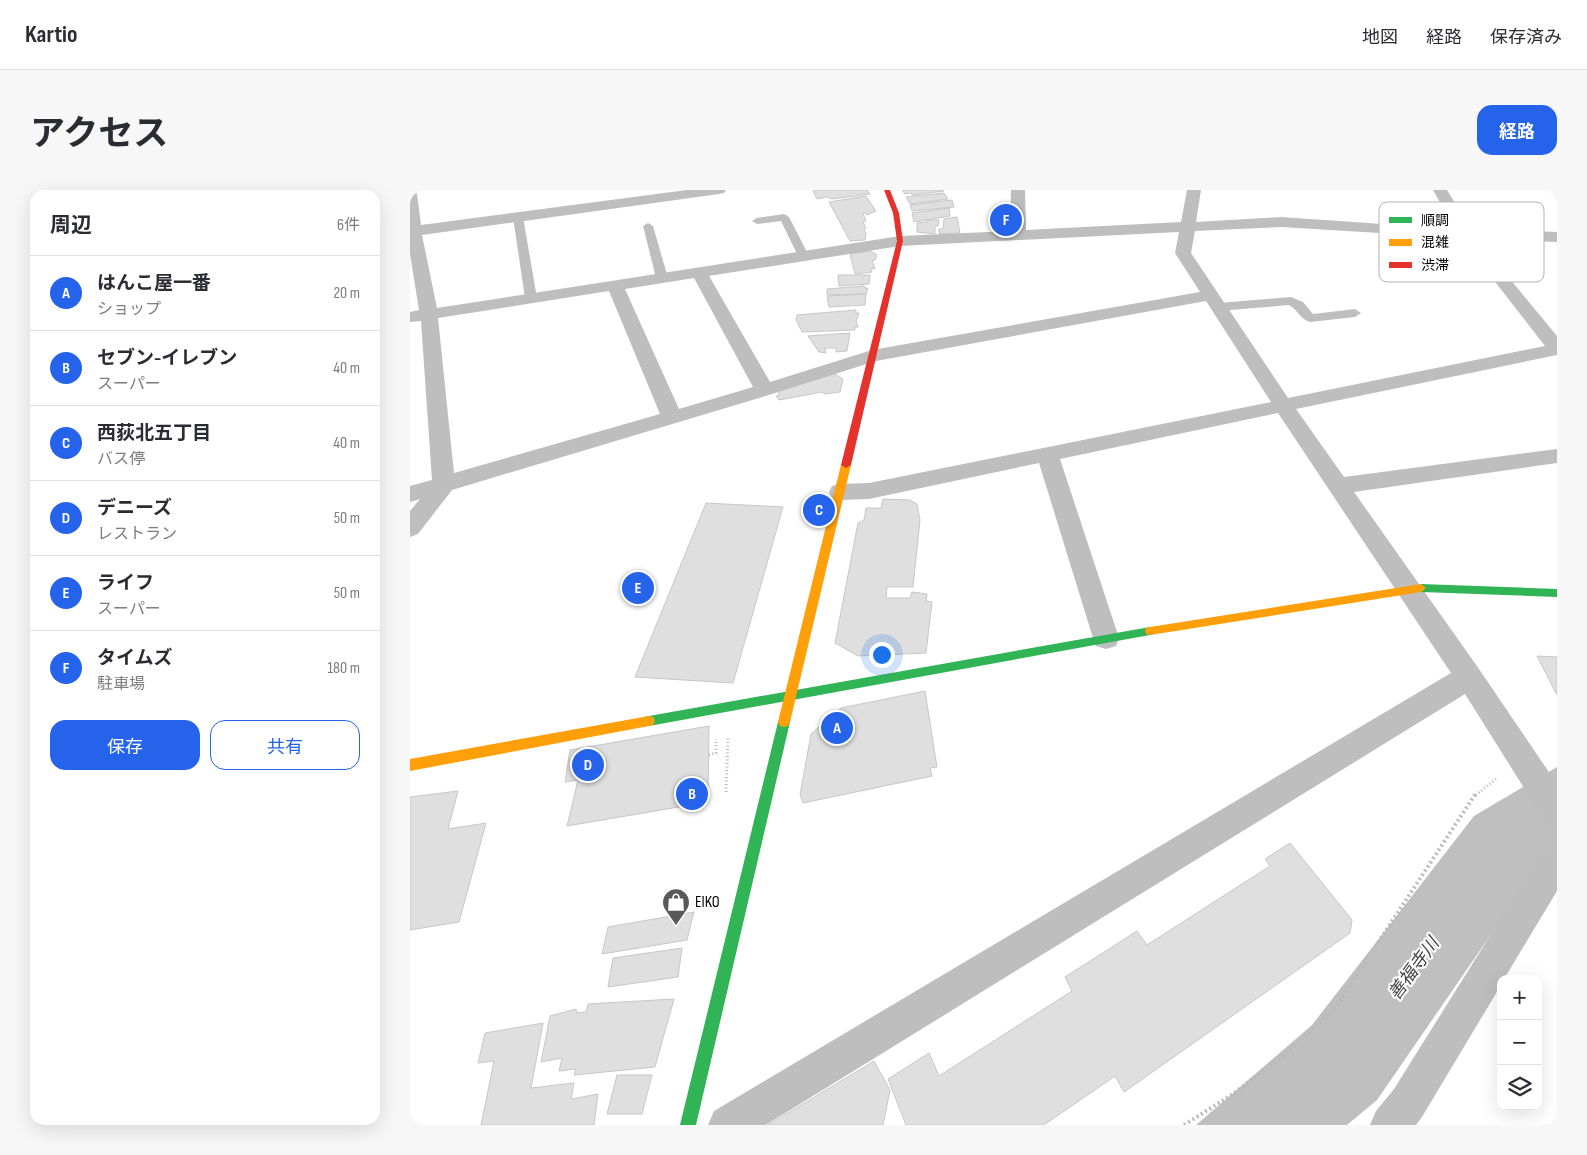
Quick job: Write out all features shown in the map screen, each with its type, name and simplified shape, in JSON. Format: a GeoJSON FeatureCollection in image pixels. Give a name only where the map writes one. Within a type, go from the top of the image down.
{"type":"FeatureCollection","features":[{"type":"Feature","properties":{"kind":"street"},"geometry":{"type":"LineString","coordinates":[[414,231],[719,190]]}},
{"type":"Feature","properties":{"kind":"street"},"geometry":{"type":"LineString","coordinates":[[688,1125],[900,241],[896,213],[887,190]]}},
{"type":"Feature","properties":{"kind":"street"},"geometry":{"type":"LineString","coordinates":[[1018,190],[1018,236]]}},
{"type":"Feature","properties":{"kind":"street"},"geometry":{"type":"LineString","coordinates":[[1194,190],[1183,253],[1557,812]]}},
{"type":"Feature","properties":{"kind":"street"},"geometry":{"type":"LineString","coordinates":[[1440,190],[1447,202]]}},
{"type":"Feature","properties":{"kind":"street"},"geometry":{"type":"LineString","coordinates":[[410,528],[444,484],[419,315],[411,205]]}},
{"type":"Feature","properties":{"kind":"street"},"geometry":{"type":"LineString","coordinates":[[419,315],[900,241],[1281,222],[1379,228]]}},
{"type":"Feature","properties":{"kind":"street"},"geometry":{"type":"LineString","coordinates":[[1544,237],[1557,237]]}},
{"type":"Feature","properties":{"kind":"street"},"geometry":{"type":"LineString","coordinates":[[699,272],[765,390]]}},
{"type":"Feature","properties":{"kind":"street"},"geometry":{"type":"LineString","coordinates":[[840,492],[868,491],[1557,349],[1504,282]]}},
{"type":"Feature","properties":{"kind":"street"},"geometry":{"type":"LineString","coordinates":[[615,285],[672,417]]}},
{"type":"Feature","properties":{"kind":"street"},"geometry":{"type":"LineString","coordinates":[[410,494],[765,390],[872,356],[1215,301]]}},
{"type":"Feature","properties":{"kind":"street"},"geometry":{"type":"LineString","coordinates":[[1047,453],[1106,638]]}},
{"type":"Feature","properties":{"kind":"street"},"geometry":{"type":"LineString","coordinates":[[1338,486],[1557,456]]}},
{"type":"Feature","properties":{"kind":"street"},"geometry":{"type":"LineString","coordinates":[[410,765],[1106,638],[1407,589],[1428,588],[1557,593]]}},
{"type":"Feature","properties":{"kind":"street"},"geometry":{"type":"LineString","coordinates":[[728,1125],[1469,678]]}},
{"type":"Feature","properties":{"kind":"street"},"geometry":{"type":"LineString","coordinates":[[1390,1125],[1408,1103],[1534,896],[1552,868],[1557,864]]}},
{"type":"Feature","properties":{"kind":"lane"},"geometry":{"type":"LineString","coordinates":[[518,217],[531,298]]}},
{"type":"Feature","properties":{"kind":"lane"},"geometry":{"type":"LineString","coordinates":[[757,221],[784,218],[803,256]]}},
{"type":"Feature","properties":{"kind":"lane"},"geometry":{"type":"LineString","coordinates":[[648,226],[662,278]]}},
{"type":"Feature","properties":{"kind":"lane"},"geometry":{"type":"LineString","coordinates":[[1215,301],[1291,301],[1299,304],[1310,318],[1354,313]]}},
{"type":"Feature","properties":{"kind":"path"},"geometry":{"type":"LineString","coordinates":[[726,792],[729,730]]}},
{"type":"Feature","properties":{"kind":"path"},"geometry":{"type":"LineString","coordinates":[[708,755],[716,753],[716,733]]}},
{"type":"Feature","properties":{"kind":"path"},"geometry":{"type":"LineString","coordinates":[[1184,1125],[1233,1094],[1289,1051],[1336,1007],[1478,791],[1527,768]]}},
{"type":"Feature","properties":{"kind":"water","name":"善福寺川"},"geometry":{"type":"Polygon","coordinates":[[[1557,767],[1557,857],[1534,872],[1377,1100],[1347,1125],[1196,1125],[1312,1025],[1474,816],[1557,767]]]}},
{"type":"Feature","properties":{"kind":"building"},"geometry":{"type":"Polygon","coordinates":[[[867,190],[870,194],[817,199],[813,191],[867,190]]]}},
{"type":"Feature","properties":{"kind":"building"},"geometry":{"type":"Polygon","coordinates":[[[902,190],[944,191],[912,195],[911,193],[905,194],[902,190]]]}},
{"type":"Feature","properties":{"kind":"building"},"geometry":{"type":"Polygon","coordinates":[[[944,193],[948,199],[910,204],[906,197],[944,193]]]}},
{"type":"Feature","properties":{"kind":"building"},"geometry":{"type":"Polygon","coordinates":[[[866,196],[876,211],[867,215],[863,213],[866,221],[863,222],[866,228],[864,230],[866,233],[865,240],[850,241],[829,202],[866,196]]]}},
{"type":"Feature","properties":{"kind":"building"},"geometry":{"type":"Polygon","coordinates":[[[952,200],[954,207],[912,211],[910,205],[952,200]]]}},
{"type":"Feature","properties":{"kind":"building"},"geometry":{"type":"Polygon","coordinates":[[[949,208],[950,216],[914,222],[912,213],[949,208]]]}},
{"type":"Feature","properties":{"kind":"building"},"geometry":{"type":"Polygon","coordinates":[[[957,217],[960,233],[939,234],[939,229],[943,229],[944,219],[957,217]]]}},
{"type":"Feature","properties":{"kind":"building"},"geometry":{"type":"Polygon","coordinates":[[[927,220],[939,220],[938,226],[935,226],[935,234],[917,232],[917,223],[927,222],[927,220]]]}},
{"type":"Feature","properties":{"kind":"building"},"geometry":{"type":"Polygon","coordinates":[[[870,251],[877,255],[875,260],[872,261],[875,269],[870,269],[872,272],[855,274],[850,254],[870,251]]]}},
{"type":"Feature","properties":{"kind":"building"},"geometry":{"type":"Polygon","coordinates":[[[838,275],[870,275],[869,284],[839,286],[838,275]]]}},
{"type":"Feature","properties":{"kind":"building"},"geometry":{"type":"Polygon","coordinates":[[[864,286],[868,288],[866,294],[827,295],[827,289],[864,286]]]}},
{"type":"Feature","properties":{"kind":"building"},"geometry":{"type":"Polygon","coordinates":[[[866,294],[865,305],[829,307],[827,296],[866,294]]]}},
{"type":"Feature","properties":{"kind":"building"},"geometry":{"type":"Polygon","coordinates":[[[856,310],[856,313],[859,313],[856,321],[858,327],[855,327],[855,330],[802,332],[796,320],[797,315],[856,310]]]}},
{"type":"Feature","properties":{"kind":"building"},"geometry":{"type":"Polygon","coordinates":[[[850,333],[847,351],[836,352],[836,348],[825,348],[826,353],[819,352],[808,336],[850,333]]]}},
{"type":"Feature","properties":{"kind":"building"},"geometry":{"type":"Polygon","coordinates":[[[833,373],[843,379],[840,392],[825,394],[822,392],[779,400],[776,396],[780,395],[777,391],[833,373]]]}},
{"type":"Feature","properties":{"kind":"building"},"geometry":{"type":"Polygon","coordinates":[[[883,499],[910,500],[917,504],[920,520],[913,587],[887,587],[886,598],[910,598],[912,592],[927,594],[926,601],[932,602],[926,653],[858,656],[835,643],[858,523],[864,520],[866,508],[881,508],[883,499]]]}},
{"type":"Feature","properties":{"kind":"building"},"geometry":{"type":"Polygon","coordinates":[[[706,503],[783,507],[733,683],[635,677],[706,503]]]}},
{"type":"Feature","properties":{"kind":"building"},"geometry":{"type":"Polygon","coordinates":[[[1537,656],[1557,657],[1557,695],[1537,656]]]}},
{"type":"Feature","properties":{"kind":"building"},"geometry":{"type":"Polygon","coordinates":[[[925,691],[937,767],[930,768],[932,776],[803,803],[800,795],[811,734],[841,708],[925,691]]]}},
{"type":"Feature","properties":{"kind":"building"},"geometry":{"type":"Polygon","coordinates":[[[709,726],[708,802],[567,826],[578,780],[565,782],[570,750],[709,726]]]}},
{"type":"Feature","properties":{"kind":"building"},"geometry":{"type":"Polygon","coordinates":[[[458,791],[448,829],[486,823],[459,922],[410,930],[410,797],[458,791]]]}},
{"type":"Feature","properties":{"kind":"building"},"geometry":{"type":"Polygon","coordinates":[[[1290,843],[1352,920],[1350,933],[1124,1092],[1115,1076],[1044,1125],[906,1125],[888,1079],[929,1053],[939,1076],[1072,991],[1065,977],[1137,931],[1147,945],[1270,866],[1265,859],[1290,843]]]}},
{"type":"Feature","properties":{"kind":"building"},"geometry":{"type":"Polygon","coordinates":[[[694,912],[687,940],[602,954],[608,927],[694,912]]]}},
{"type":"Feature","properties":{"kind":"building"},"geometry":{"type":"Polygon","coordinates":[[[682,948],[678,977],[608,987],[613,958],[682,948]]]}},
{"type":"Feature","properties":{"kind":"building"},"geometry":{"type":"Polygon","coordinates":[[[674,999],[655,1067],[574,1075],[576,1069],[559,1071],[562,1058],[541,1062],[550,1016],[576,1009],[577,1013],[586,1012],[588,1004],[674,999]]]}},
{"type":"Feature","properties":{"kind":"building"},"geometry":{"type":"Polygon","coordinates":[[[543,1023],[531,1088],[574,1083],[571,1099],[598,1094],[594,1125],[481,1125],[494,1061],[478,1063],[485,1033],[543,1023]]]}},
{"type":"Feature","properties":{"kind":"building"},"geometry":{"type":"Polygon","coordinates":[[[874,1061],[890,1090],[883,1125],[768,1125],[874,1061]]]}},
{"type":"Feature","properties":{"kind":"building"},"geometry":{"type":"Polygon","coordinates":[[[617,1075],[652,1075],[642,1114],[607,1114],[617,1075]]]}},
{"type":"Feature","properties":{"kind":"traffic: fast"},"geometry":{"type":"LineString","coordinates":[[1421,588],[1557,593]]}},
{"type":"Feature","properties":{"kind":"traffic: fast"},"geometry":{"type":"LineString","coordinates":[[649,721],[1150,631]]}},
{"type":"Feature","properties":{"kind":"traffic: fast"},"geometry":{"type":"LineString","coordinates":[[688,1125],[784,722]]}},
{"type":"Feature","properties":{"kind":"traffic: slow"},"geometry":{"type":"LineString","coordinates":[[784,722],[846,465]]}},
{"type":"Feature","properties":{"kind":"traffic: slow"},"geometry":{"type":"LineString","coordinates":[[1150,631],[1421,588]]}},
{"type":"Feature","properties":{"kind":"traffic: slow"},"geometry":{"type":"LineString","coordinates":[[410,765],[649,721]]}},
{"type":"Feature","properties":{"kind":"traffic: jam"},"geometry":{"type":"LineString","coordinates":[[846,465],[900,241],[896,213],[887,190]]}},
{"type":"Feature","properties":{"kind":"place","name":"タイムズ"},"geometry":{"type":"Point","coordinates":[1006,220]}},
{"type":"Feature","properties":{"kind":"place","name":"西荻北五丁目"},"geometry":{"type":"Point","coordinates":[819,510]}},
{"type":"Feature","properties":{"kind":"place","name":"ライフ"},"geometry":{"type":"Point","coordinates":[638,588]}},
{"type":"Feature","properties":{"kind":"place","name":"はんこ屋一番"},"geometry":{"type":"Point","coordinates":[837,728]}},
{"type":"Feature","properties":{"kind":"place","name":"デニーズ"},"geometry":{"type":"Point","coordinates":[588,765]}},
{"type":"Feature","properties":{"kind":"place","name":"セブン-イレブン"},"geometry":{"type":"Point","coordinates":[692,794]}},
{"type":"Feature","properties":{"kind":"place","name":"EIKO"},"geometry":{"type":"Point","coordinates":[676,926]}}]}
